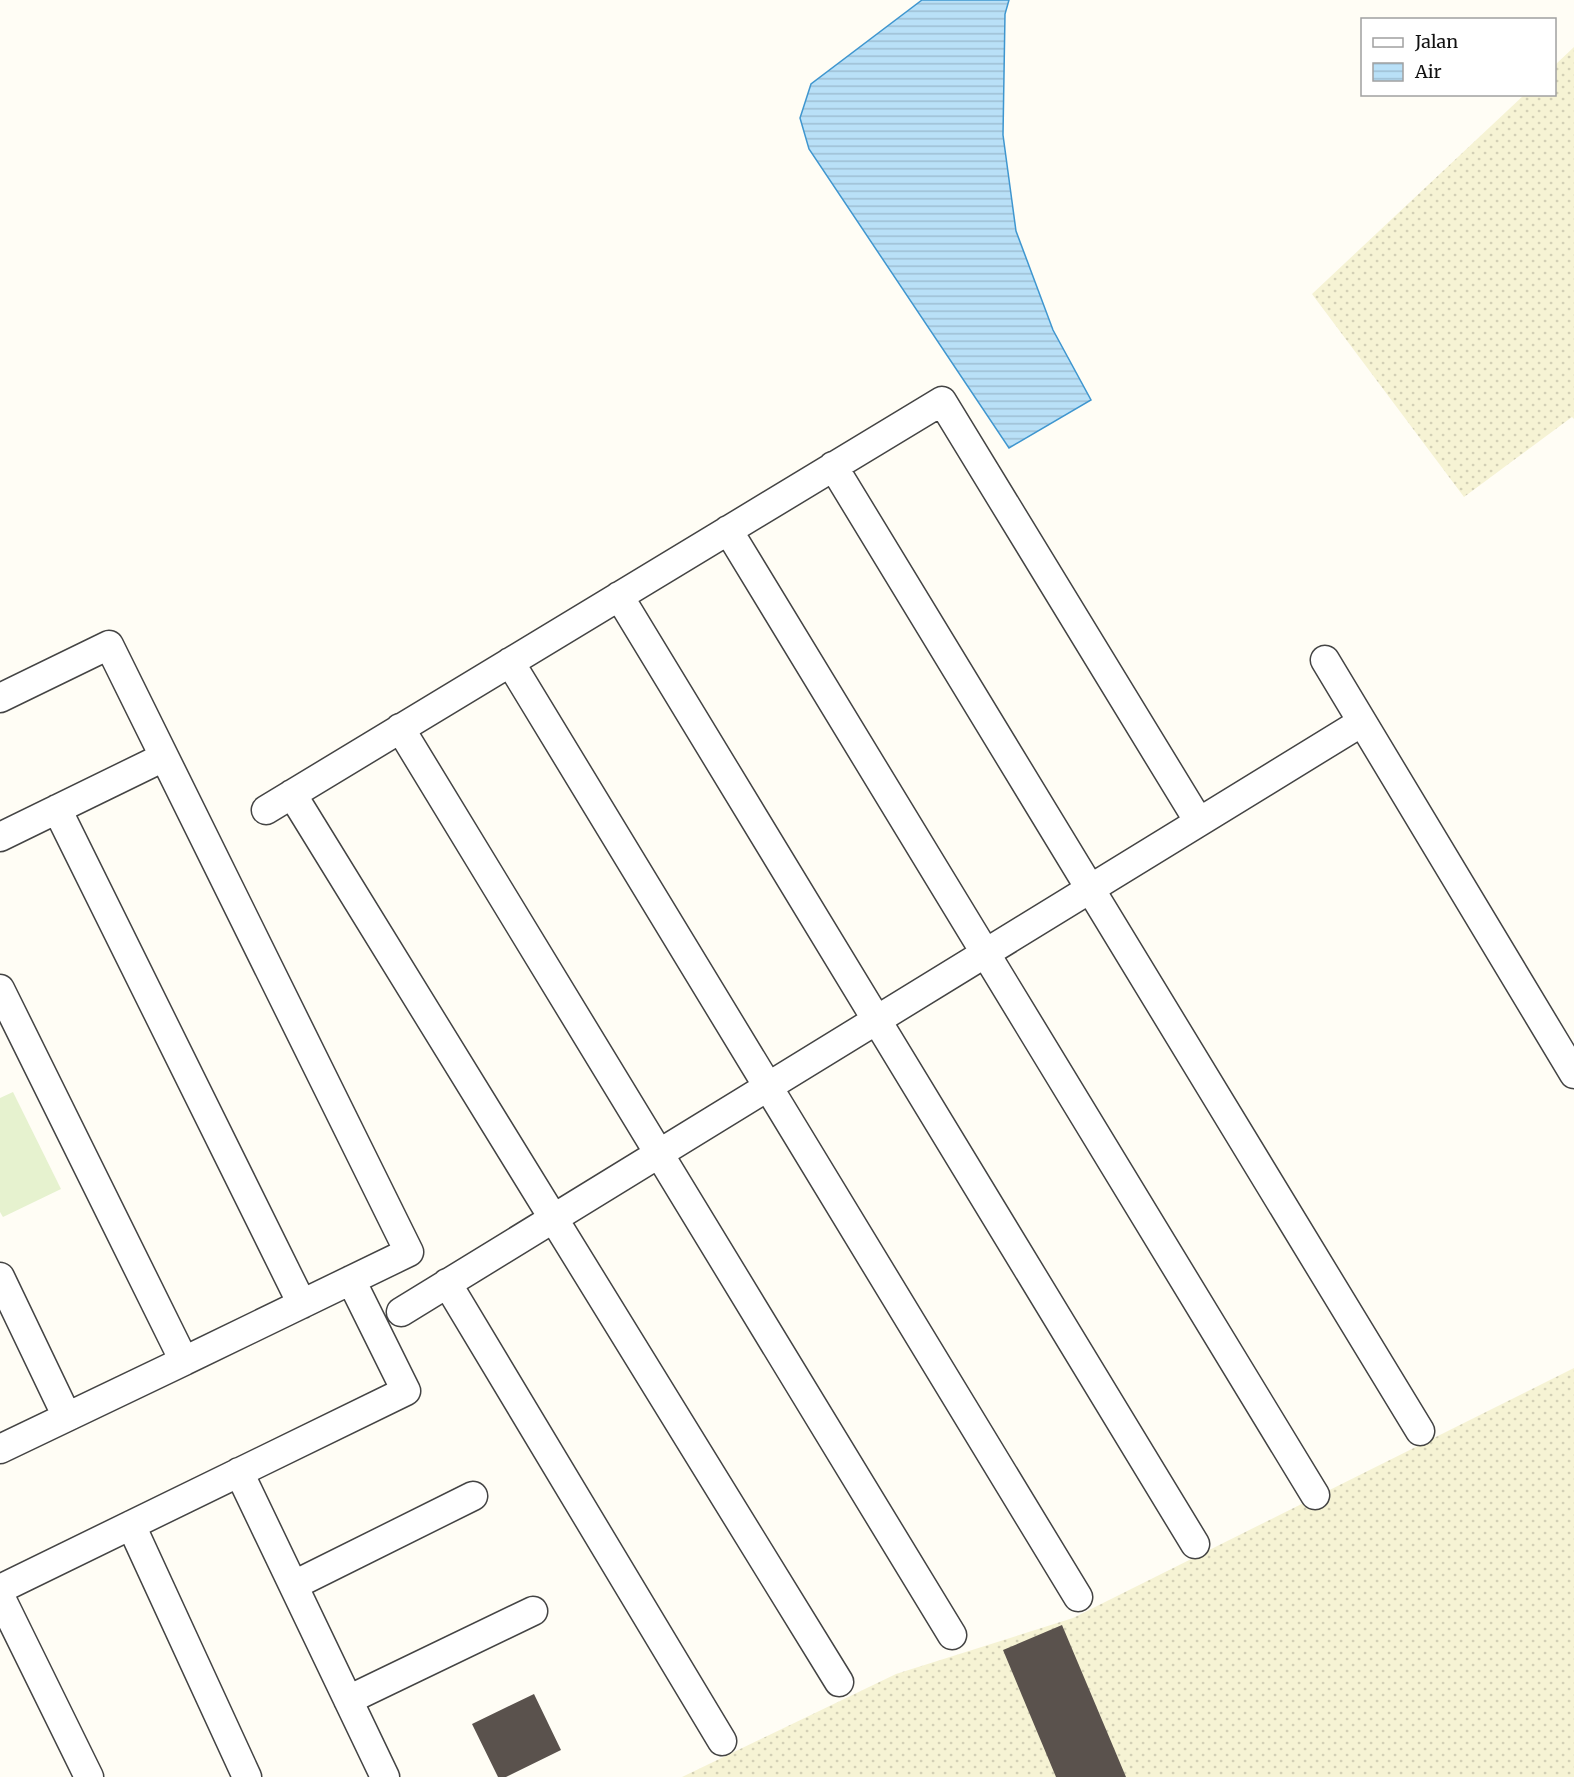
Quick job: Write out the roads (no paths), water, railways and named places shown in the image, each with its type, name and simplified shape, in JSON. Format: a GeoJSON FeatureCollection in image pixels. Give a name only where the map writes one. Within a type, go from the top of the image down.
{"type":"FeatureCollection","features":[{"type":"Feature","properties":{"kind":"street"},"geometry":{"type":"LineString","coordinates":[[267,810],[942,401],[1199,822]]}},
{"type":"Feature","properties":{"kind":"street"},"geometry":{"type":"LineString","coordinates":[[833,466],[1420,1431]]}},
{"type":"Feature","properties":{"kind":"street"},"geometry":{"type":"LineString","coordinates":[[728,530],[1315,1495]]}},
{"type":"Feature","properties":{"kind":"street"},"geometry":{"type":"LineString","coordinates":[[619,596],[1195,1544]]}},
{"type":"Feature","properties":{"kind":"street"},"geometry":{"type":"LineString","coordinates":[[0,698],[109,645],[409,1252],[0,1449]]}},
{"type":"Feature","properties":{"kind":"street"},"geometry":{"type":"LineString","coordinates":[[1325,660],[1574,1074]]}},
{"type":"Feature","properties":{"kind":"street"},"geometry":{"type":"LineString","coordinates":[[510,662],[1078,1597]]}},
{"type":"Feature","properties":{"kind":"street"},"geometry":{"type":"LineString","coordinates":[[401,1312],[1362,722]]}},
{"type":"Feature","properties":{"kind":"street"},"geometry":{"type":"LineString","coordinates":[[400,728],[951,1635]]}},
{"type":"Feature","properties":{"kind":"street"},"geometry":{"type":"LineString","coordinates":[[0,837],[164,757]]}},
{"type":"Feature","properties":{"kind":"street"},"geometry":{"type":"LineString","coordinates":[[292,794],[839,1682]]}},
{"type":"Feature","properties":{"kind":"street"},"geometry":{"type":"LineString","coordinates":[[57,809],[302,1304]]}},
{"type":"Feature","properties":{"kind":"street"},"geometry":{"type":"LineString","coordinates":[[0,989],[184,1361]]}},
{"type":"Feature","properties":{"kind":"street"},"geometry":{"type":"LineString","coordinates":[[0,1277],[67,1416]]}},
{"type":"Feature","properties":{"kind":"street"},"geometry":{"type":"LineString","coordinates":[[0,1589],[406,1391],[351,1280]]}},
{"type":"Feature","properties":{"kind":"street"},"geometry":{"type":"LineString","coordinates":[[447,1283],[722,1741]]}},
{"type":"Feature","properties":{"kind":"street"},"geometry":{"type":"LineString","coordinates":[[239,1472],[385,1777]]}},
{"type":"Feature","properties":{"kind":"street"},"geometry":{"type":"LineString","coordinates":[[294,1586],[473,1496]]}},
{"type":"Feature","properties":{"kind":"street"},"geometry":{"type":"LineString","coordinates":[[131,1525],[247,1777]]}},
{"type":"Feature","properties":{"kind":"street"},"geometry":{"type":"LineString","coordinates":[[0,1596],[89,1777]]}},
{"type":"Feature","properties":{"kind":"street"},"geometry":{"type":"LineString","coordinates":[[348,1700],[533,1611]]}},
{"type":"Feature","properties":{"kind":"water"},"geometry":{"type":"Polygon","coordinates":[[[922,0],[1009,0],[1005,14],[1003,135],[1016,231],[1053,330],[1091,400],[1009,448],[809,149],[800,118],[811,84],[922,0]]]}}]}
